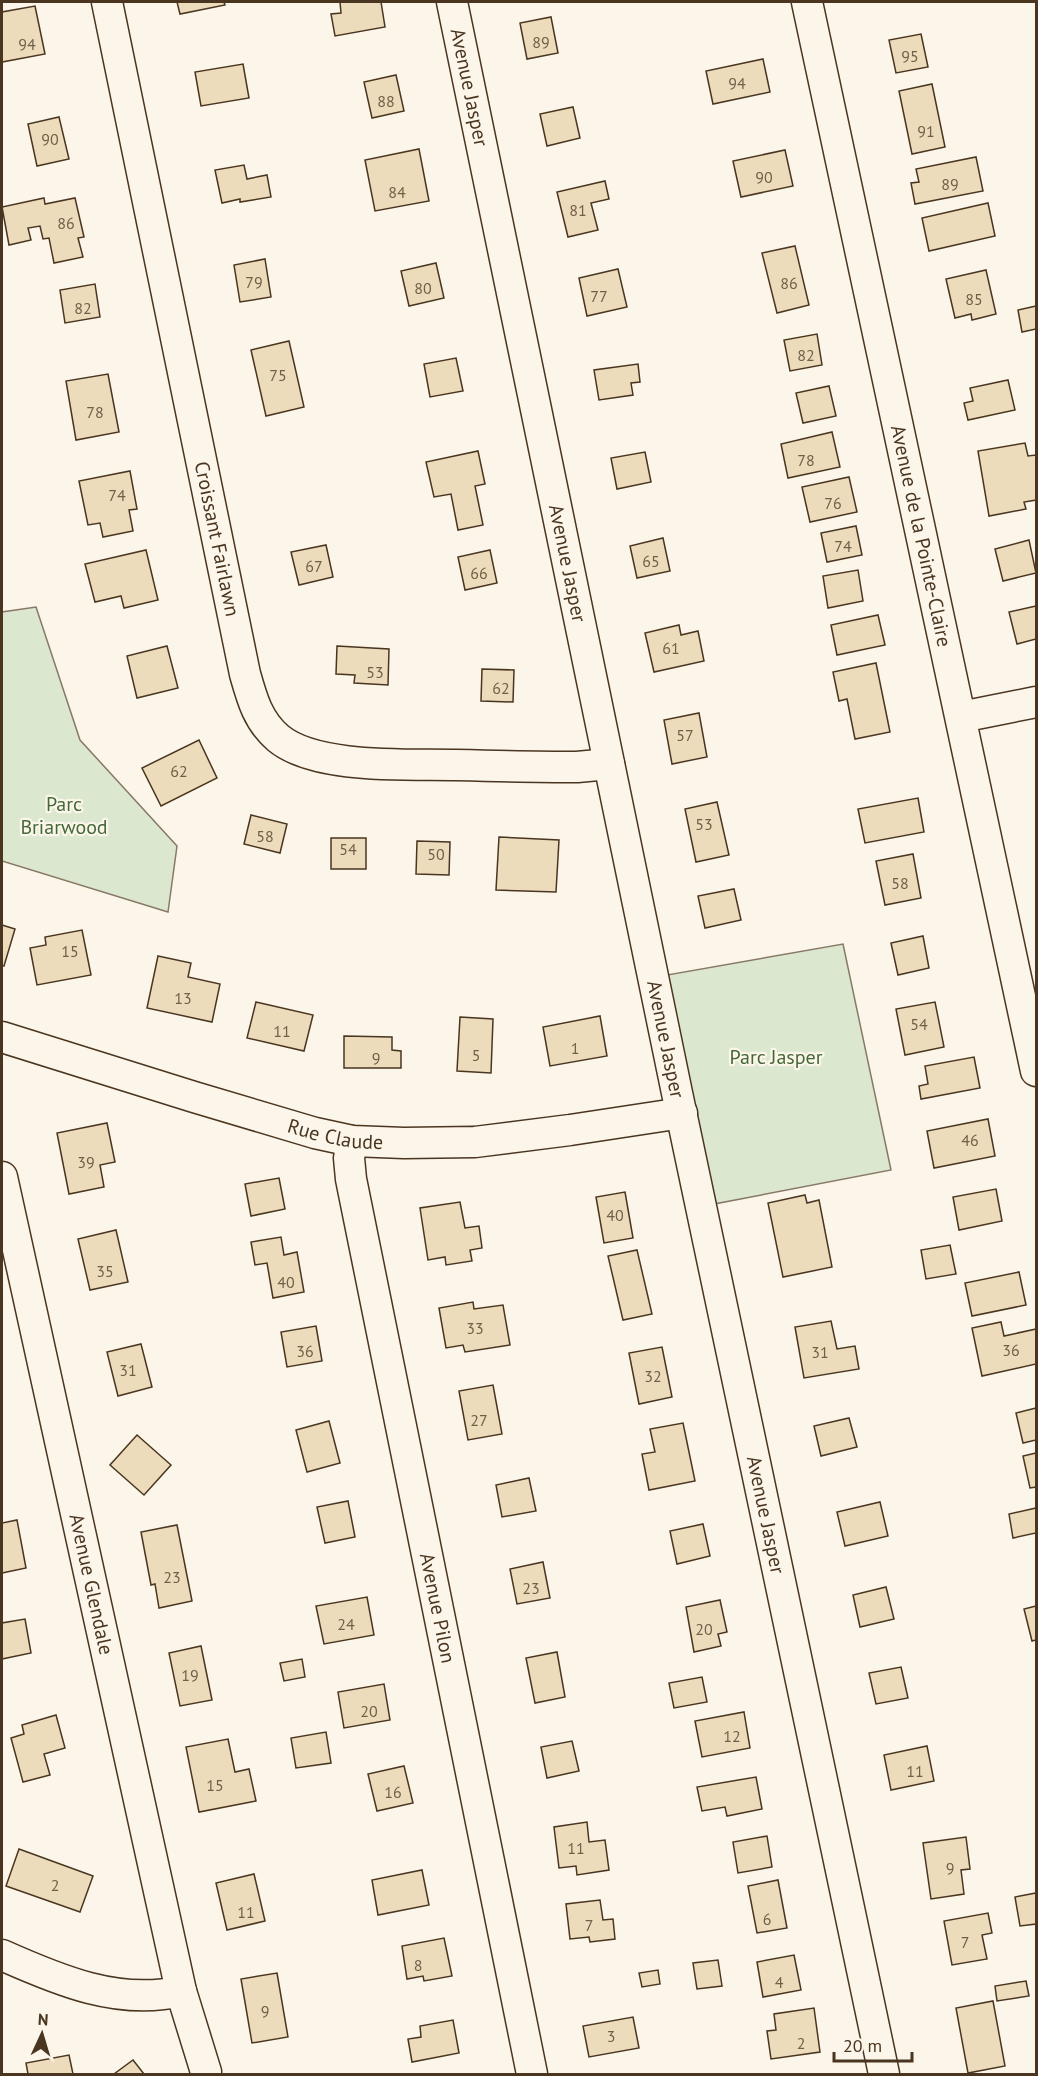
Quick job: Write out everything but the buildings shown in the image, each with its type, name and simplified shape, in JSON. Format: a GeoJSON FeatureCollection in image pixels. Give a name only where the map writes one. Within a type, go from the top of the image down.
{"type":"FeatureCollection","features":[{"type":"Feature","properties":{"kind":"street","name":"Croissant Fairlawn"},"geometry":{"type":"LineString","coordinates":[[107,2],[245,674],[257,712],[278,738],[293,748],[339,759],[379,763],[566,767],[609,764]]}},
{"type":"Feature","properties":{"kind":"street","name":"Avenue Jasper"},"geometry":{"type":"LineString","coordinates":[[452,2],[609,764],[884,2074]]}},
{"type":"Feature","properties":{"kind":"street","name":"Avenue de la Pointe-Claire"},"geometry":{"type":"LineString","coordinates":[[807,2],[1036,1071]]}},
{"type":"Feature","properties":{"kind":"street"},"geometry":{"type":"LineString","coordinates":[[961,717],[1036,702]]}},
{"type":"Feature","properties":{"kind":"street","name":"Rue Claude"},"geometry":{"type":"LineString","coordinates":[[2,1037],[216,1104],[315,1133],[352,1141],[475,1142],[682,1113]]}},
{"type":"Feature","properties":{"kind":"street","name":"Avenue Pilon"},"geometry":{"type":"LineString","coordinates":[[352,1141],[349,1158],[351,1179],[532,2074]]}},
{"type":"Feature","properties":{"kind":"street","name":"Avenue Glendale"},"geometry":{"type":"LineString","coordinates":[[2,1177],[181,1991],[206,2072]]}},
{"type":"Feature","properties":{"kind":"street"},"geometry":{"type":"LineString","coordinates":[[6,1963],[108,1994],[144,1997],[181,1991]]}},
{"type":"Feature","properties":{"kind":"green space","name":"Parc Briarwood"},"geometry":{"type":"Polygon","coordinates":[[[36,607],[80,740],[177,846],[168,912],[2,861],[2,612],[36,607]]]}},
{"type":"Feature","properties":{"kind":"green space","name":"Parc Jasper"},"geometry":{"type":"Polygon","coordinates":[[[843,944],[891,1170],[714,1204],[667,975],[843,944]]]}}]}
